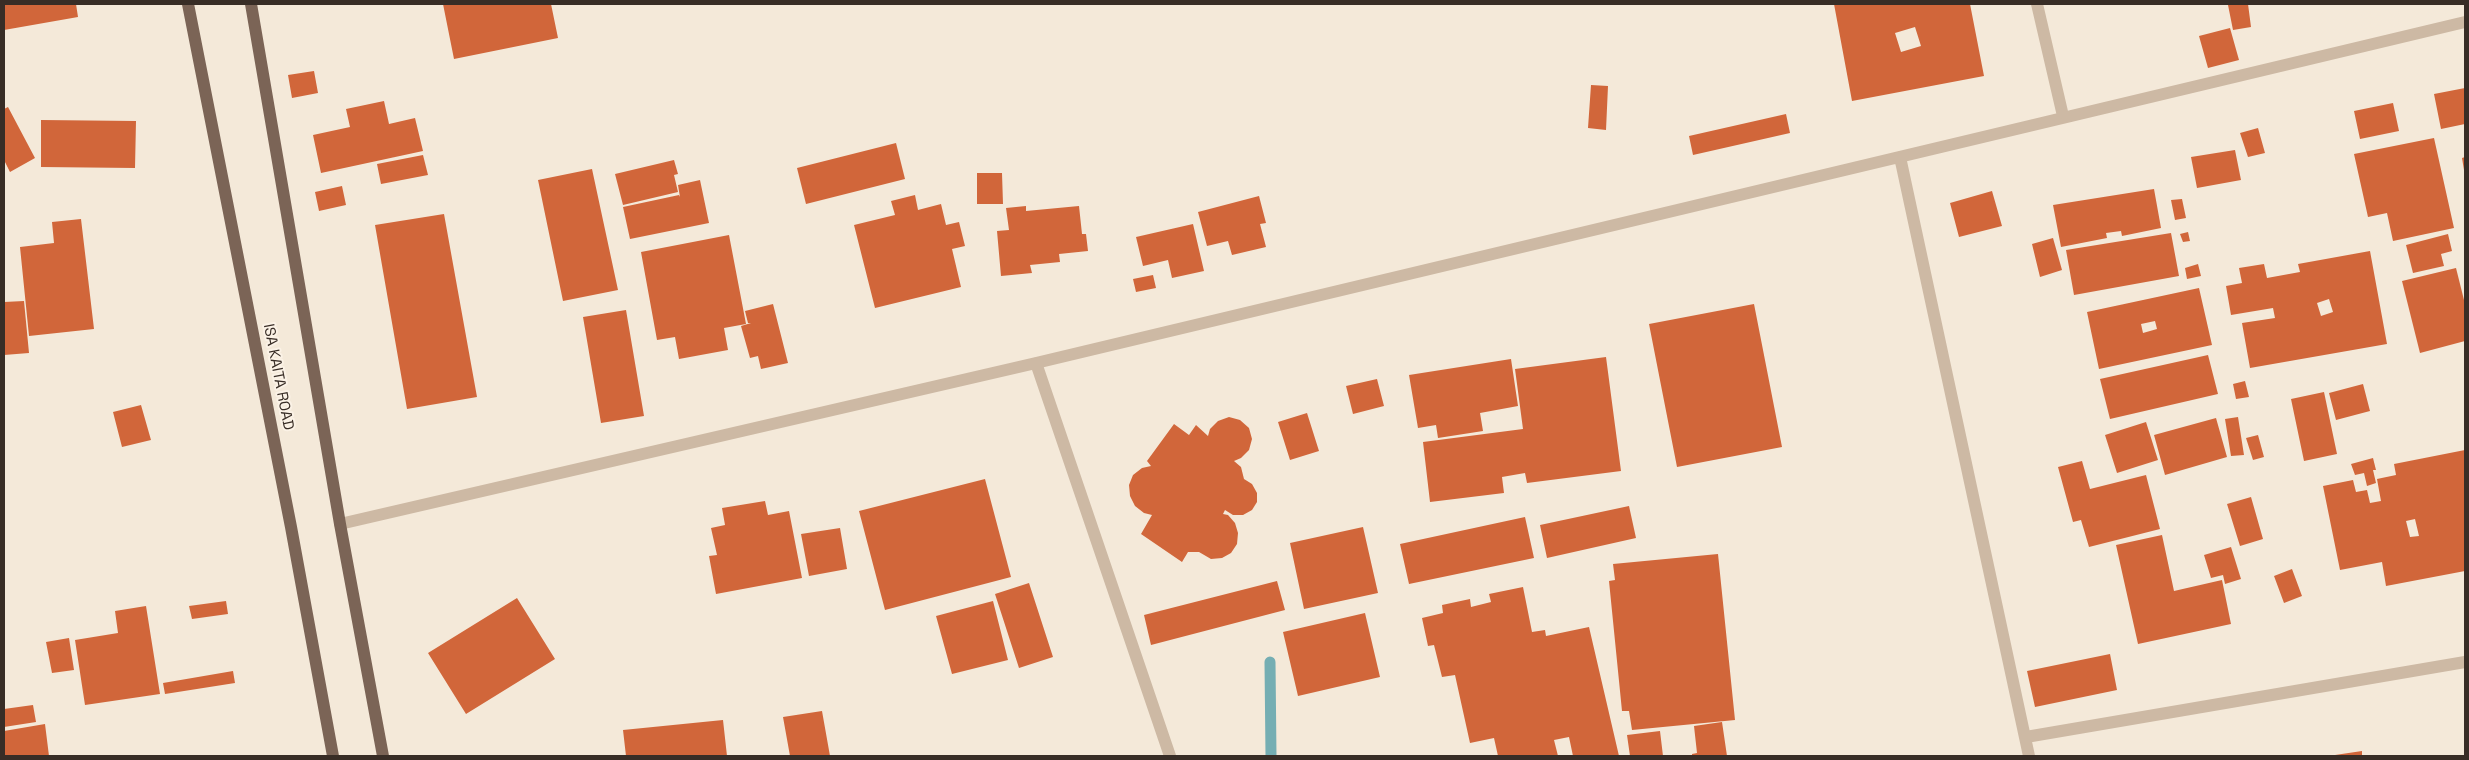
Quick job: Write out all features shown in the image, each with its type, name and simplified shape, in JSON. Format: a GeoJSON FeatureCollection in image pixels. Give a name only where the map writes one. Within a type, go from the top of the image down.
{"type":"FeatureCollection","features":[{"type":"Feature","properties":{"kind":"main road","name":"ISA KAITA ROAD"},"geometry":{"type":"LineString","coordinates":[[188,4],[291,527],[333,756]]}},
{"type":"Feature","properties":{"kind":"main road"},"geometry":{"type":"LineString","coordinates":[[251,4],[340,524],[383,756]]}},
{"type":"Feature","properties":{"kind":"street"},"geometry":{"type":"LineString","coordinates":[[2037,4],[2063,116]]}},
{"type":"Feature","properties":{"kind":"street"},"geometry":{"type":"LineString","coordinates":[[340,524],[1036,363],[1900,157],[2063,116],[2465,22]]}},
{"type":"Feature","properties":{"kind":"street"},"geometry":{"type":"LineString","coordinates":[[1900,157],[2029,756]]}},
{"type":"Feature","properties":{"kind":"street"},"geometry":{"type":"LineString","coordinates":[[1036,363],[1170,756]]}},
{"type":"Feature","properties":{"kind":"street"},"geometry":{"type":"LineString","coordinates":[[2026,737],[2465,662]]}},
{"type":"Feature","properties":{"kind":"building"},"geometry":{"type":"Polygon","coordinates":[[[4,4],[76,4],[78,17],[4,30],[4,4]]]}},
{"type":"Feature","properties":{"kind":"building"},"geometry":{"type":"Polygon","coordinates":[[[443,4],[551,4],[558,38],[454,59],[443,4]]]}},
{"type":"Feature","properties":{"kind":"building"},"geometry":{"type":"Polygon","coordinates":[[[1834,4],[1970,4],[1984,76],[1852,101],[1834,4]],[[1915,27],[1895,33],[1901,52],[1921,46],[1915,27]]]}},
{"type":"Feature","properties":{"kind":"building"},"geometry":{"type":"Polygon","coordinates":[[[2248,4],[2251,27],[2233,30],[2228,5],[2248,4]]]}},
{"type":"Feature","properties":{"kind":"building"},"geometry":{"type":"Polygon","coordinates":[[[2230,28],[2239,60],[2208,68],[2199,36],[2230,28]]]}},
{"type":"Feature","properties":{"kind":"building"},"geometry":{"type":"Polygon","coordinates":[[[314,71],[318,93],[292,98],[288,75],[314,71]]]}},
{"type":"Feature","properties":{"kind":"building"},"geometry":{"type":"Polygon","coordinates":[[[1591,85],[1608,86],[1606,130],[1588,128],[1591,85]]]}},
{"type":"Feature","properties":{"kind":"building"},"geometry":{"type":"Polygon","coordinates":[[[2465,88],[2465,124],[2441,129],[2434,94],[2465,88]]]}},
{"type":"Feature","properties":{"kind":"building"},"geometry":{"type":"Polygon","coordinates":[[[384,101],[389,124],[415,118],[423,151],[321,173],[313,135],[350,127],[346,109],[384,101]]]}},
{"type":"Feature","properties":{"kind":"building"},"geometry":{"type":"Polygon","coordinates":[[[2393,103],[2399,131],[2360,139],[2354,111],[2393,103]]]}},
{"type":"Feature","properties":{"kind":"building"},"geometry":{"type":"Polygon","coordinates":[[[8,107],[35,158],[10,172],[4,160],[4,109],[8,107]]]}},
{"type":"Feature","properties":{"kind":"building"},"geometry":{"type":"Polygon","coordinates":[[[1786,114],[1790,133],[1693,155],[1689,136],[1786,114]]]}},
{"type":"Feature","properties":{"kind":"building"},"geometry":{"type":"Polygon","coordinates":[[[41,120],[136,121],[135,168],[41,167],[41,120]]]}},
{"type":"Feature","properties":{"kind":"building"},"geometry":{"type":"Polygon","coordinates":[[[2258,128],[2265,153],[2248,157],[2240,133],[2258,128]]]}},
{"type":"Feature","properties":{"kind":"building"},"geometry":{"type":"Polygon","coordinates":[[[2434,138],[2454,228],[2393,241],[2387,213],[2368,217],[2354,154],[2434,138]]]}},
{"type":"Feature","properties":{"kind":"building"},"geometry":{"type":"Polygon","coordinates":[[[896,143],[905,179],[806,204],[797,168],[896,143]]]}},
{"type":"Feature","properties":{"kind":"building"},"geometry":{"type":"Polygon","coordinates":[[[2235,150],[2241,180],[2197,188],[2191,157],[2235,150]]]}},
{"type":"Feature","properties":{"kind":"building"},"geometry":{"type":"Polygon","coordinates":[[[423,155],[428,175],[381,184],[377,164],[423,155]]]}},
{"type":"Feature","properties":{"kind":"building"},"geometry":{"type":"Polygon","coordinates":[[[2465,157],[2465,170],[2464,170],[2462,158],[2465,157]]]}},
{"type":"Feature","properties":{"kind":"building"},"geometry":{"type":"Polygon","coordinates":[[[674,160],[678,174],[674,175],[678,192],[623,205],[615,174],[674,160]]]}},
{"type":"Feature","properties":{"kind":"building"},"geometry":{"type":"Polygon","coordinates":[[[592,169],[618,290],[563,301],[538,180],[592,169]]]}},
{"type":"Feature","properties":{"kind":"building"},"geometry":{"type":"Polygon","coordinates":[[[977,173],[1002,173],[1003,204],[977,204],[977,173]]]}},
{"type":"Feature","properties":{"kind":"building"},"geometry":{"type":"Polygon","coordinates":[[[700,180],[709,223],[630,239],[623,207],[679,195],[680,197],[678,185],[700,180]]]}},
{"type":"Feature","properties":{"kind":"building"},"geometry":{"type":"Polygon","coordinates":[[[342,186],[346,205],[319,211],[315,192],[342,186]]]}},
{"type":"Feature","properties":{"kind":"building"},"geometry":{"type":"Polygon","coordinates":[[[2154,189],[2161,228],[2122,236],[2121,231],[2106,233],[2107,238],[2061,247],[2053,205],[2154,189]]]}},
{"type":"Feature","properties":{"kind":"building"},"geometry":{"type":"Polygon","coordinates":[[[1992,191],[2002,226],[1959,237],[1950,203],[1992,191]]]}},
{"type":"Feature","properties":{"kind":"building"},"geometry":{"type":"Polygon","coordinates":[[[915,195],[918,210],[941,204],[946,225],[959,222],[965,246],[952,249],[961,287],[875,308],[854,225],[895,215],[891,201],[915,195]]]}},
{"type":"Feature","properties":{"kind":"building"},"geometry":{"type":"Polygon","coordinates":[[[1259,196],[1266,223],[1260,224],[1266,247],[1232,255],[1228,241],[1207,246],[1198,212],[1259,196]]]}},
{"type":"Feature","properties":{"kind":"building"},"geometry":{"type":"Polygon","coordinates":[[[2182,199],[2186,218],[2175,220],[2171,200],[2182,199]]]}},
{"type":"Feature","properties":{"kind":"building"},"geometry":{"type":"Polygon","coordinates":[[[1026,206],[1026,211],[1079,206],[1082,234],[1086,234],[1088,251],[1059,254],[1060,262],[1030,265],[1032,273],[1001,276],[997,231],[1009,230],[1006,208],[1026,206]]]}},
{"type":"Feature","properties":{"kind":"building"},"geometry":{"type":"Polygon","coordinates":[[[444,214],[477,397],[407,409],[375,225],[444,214]]]}},
{"type":"Feature","properties":{"kind":"building"},"geometry":{"type":"Polygon","coordinates":[[[81,219],[94,329],[29,336],[20,247],[54,243],[52,222],[81,219]]]}},
{"type":"Feature","properties":{"kind":"building"},"geometry":{"type":"Polygon","coordinates":[[[1193,224],[1204,271],[1172,278],[1168,260],[1143,266],[1136,237],[1193,224]]]}},
{"type":"Feature","properties":{"kind":"building"},"geometry":{"type":"Polygon","coordinates":[[[2188,232],[2190,241],[2183,242],[2180,234],[2188,232]]]}},
{"type":"Feature","properties":{"kind":"building"},"geometry":{"type":"Polygon","coordinates":[[[2171,233],[2179,276],[2074,295],[2066,250],[2171,233]]]}},
{"type":"Feature","properties":{"kind":"building"},"geometry":{"type":"Polygon","coordinates":[[[2448,234],[2452,251],[2441,254],[2444,266],[2413,273],[2406,245],[2448,234]]]}},
{"type":"Feature","properties":{"kind":"building"},"geometry":{"type":"Polygon","coordinates":[[[729,235],[746,324],[724,328],[728,350],[679,359],[675,337],[657,340],[641,252],[729,235]]]}},
{"type":"Feature","properties":{"kind":"building"},"geometry":{"type":"Polygon","coordinates":[[[2053,238],[2062,270],[2040,277],[2032,244],[2053,238]]]}},
{"type":"Feature","properties":{"kind":"building"},"geometry":{"type":"Polygon","coordinates":[[[2370,251],[2387,344],[2250,368],[2242,323],[2275,318],[2273,308],[2231,315],[2226,286],[2242,283],[2239,268],[2264,264],[2267,278],[2300,272],[2298,264],[2370,251]],[[2329,299],[2317,303],[2321,316],[2333,312],[2329,299]]]}},
{"type":"Feature","properties":{"kind":"building"},"geometry":{"type":"Polygon","coordinates":[[[2198,264],[2201,276],[2187,279],[2185,268],[2198,264]]]}},
{"type":"Feature","properties":{"kind":"building"},"geometry":{"type":"Polygon","coordinates":[[[2456,268],[2465,304],[2465,341],[2420,353],[2402,281],[2456,268]]]}},
{"type":"Feature","properties":{"kind":"building"},"geometry":{"type":"Polygon","coordinates":[[[1153,275],[1156,288],[1136,292],[1133,279],[1153,275]]]}},
{"type":"Feature","properties":{"kind":"building"},"geometry":{"type":"Polygon","coordinates":[[[2199,288],[2212,345],[2099,369],[2087,312],[2199,288]],[[2155,321],[2141,324],[2143,333],[2157,329],[2155,321]]]}},
{"type":"Feature","properties":{"kind":"building"},"geometry":{"type":"Polygon","coordinates":[[[24,301],[29,353],[4,355],[4,302],[24,301]]]}},
{"type":"Feature","properties":{"kind":"building"},"geometry":{"type":"Polygon","coordinates":[[[773,304],[788,363],[761,369],[758,356],[750,358],[741,326],[751,323],[748,323],[745,311],[773,304]]]}},
{"type":"Feature","properties":{"kind":"building"},"geometry":{"type":"Polygon","coordinates":[[[1754,304],[1782,447],[1677,467],[1649,324],[1754,304]]]}},
{"type":"Feature","properties":{"kind":"building"},"geometry":{"type":"Polygon","coordinates":[[[626,310],[644,416],[601,423],[583,317],[626,310]]]}},
{"type":"Feature","properties":{"kind":"building"},"geometry":{"type":"Polygon","coordinates":[[[2208,355],[2218,394],[2110,419],[2100,379],[2208,355]]]}},
{"type":"Feature","properties":{"kind":"building"},"geometry":{"type":"Polygon","coordinates":[[[1606,357],[1621,471],[1527,483],[1525,473],[1502,477],[1504,493],[1430,502],[1423,442],[1523,429],[1515,369],[1606,357]]]}},
{"type":"Feature","properties":{"kind":"building"},"geometry":{"type":"Polygon","coordinates":[[[1511,359],[1518,406],[1480,413],[1483,431],[1438,438],[1436,425],[1418,428],[1409,375],[1511,359]]]}},
{"type":"Feature","properties":{"kind":"building"},"geometry":{"type":"Polygon","coordinates":[[[1377,379],[1384,406],[1353,414],[1346,386],[1377,379]]]}},
{"type":"Feature","properties":{"kind":"building"},"geometry":{"type":"Polygon","coordinates":[[[2245,381],[2249,397],[2236,399],[2233,384],[2245,381]]]}},
{"type":"Feature","properties":{"kind":"building"},"geometry":{"type":"Polygon","coordinates":[[[2363,384],[2370,411],[2336,420],[2329,393],[2363,384]]]}},
{"type":"Feature","properties":{"kind":"building"},"geometry":{"type":"Polygon","coordinates":[[[2324,392],[2337,454],[2304,461],[2291,399],[2324,392]]]}},
{"type":"Feature","properties":{"kind":"building"},"geometry":{"type":"Polygon","coordinates":[[[141,405],[151,440],[122,447],[113,412],[141,405]]]}},
{"type":"Feature","properties":{"kind":"building"},"geometry":{"type":"Polygon","coordinates":[[[1307,413],[1319,451],[1290,460],[1278,422],[1307,413]]]}},
{"type":"Feature","properties":{"kind":"building"},"geometry":{"type":"Polygon","coordinates":[[[1229,417],[1240,420],[1249,428],[1252,439],[1249,450],[1241,458],[1234,461],[1241,467],[1244,479],[1252,484],[1257,493],[1257,502],[1252,510],[1243,515],[1233,515],[1225,510],[1223,514],[1228,515],[1235,523],[1238,533],[1237,544],[1231,553],[1222,558],[1211,559],[1199,552],[1188,552],[1182,562],[1141,534],[1152,515],[1144,513],[1135,506],[1130,496],[1129,485],[1133,475],[1142,468],[1151,466],[1147,461],[1174,424],[1189,435],[1196,425],[1208,436],[1210,429],[1218,421],[1229,417]]]}},
{"type":"Feature","properties":{"kind":"building"},"geometry":{"type":"Polygon","coordinates":[[[2238,417],[2244,455],[2231,456],[2225,419],[2238,417]]]}},
{"type":"Feature","properties":{"kind":"building"},"geometry":{"type":"Polygon","coordinates":[[[2216,418],[2227,457],[2165,475],[2154,435],[2216,418]]]}},
{"type":"Feature","properties":{"kind":"building"},"geometry":{"type":"Polygon","coordinates":[[[2146,422],[2158,460],[2117,473],[2105,435],[2146,422]]]}},
{"type":"Feature","properties":{"kind":"building"},"geometry":{"type":"Polygon","coordinates":[[[2258,435],[2264,457],[2253,460],[2246,438],[2258,435]]]}},
{"type":"Feature","properties":{"kind":"building"},"geometry":{"type":"Polygon","coordinates":[[[2465,450],[2465,571],[2386,586],[2382,562],[2340,570],[2323,486],[2353,480],[2356,492],[2367,490],[2370,503],[2381,501],[2377,479],[2396,475],[2394,464],[2465,450]],[[2415,519],[2406,521],[2410,537],[2419,536],[2415,519]]]}},
{"type":"Feature","properties":{"kind":"building"},"geometry":{"type":"Polygon","coordinates":[[[2373,458],[2376,470],[2373,470],[2376,483],[2367,486],[2364,473],[2355,475],[2351,464],[2373,458]]]}},
{"type":"Feature","properties":{"kind":"building"},"geometry":{"type":"Polygon","coordinates":[[[2082,461],[2090,489],[2146,475],[2160,529],[2089,547],[2081,520],[2073,522],[2058,467],[2082,461]]]}},
{"type":"Feature","properties":{"kind":"building"},"geometry":{"type":"Polygon","coordinates":[[[985,479],[1011,577],[885,610],[859,511],[985,479]]]}},
{"type":"Feature","properties":{"kind":"building"},"geometry":{"type":"Polygon","coordinates":[[[2251,497],[2263,539],[2240,546],[2227,504],[2251,497]]]}},
{"type":"Feature","properties":{"kind":"building"},"geometry":{"type":"Polygon","coordinates":[[[765,501],[768,515],[789,511],[802,578],[716,594],[709,556],[717,555],[711,528],[725,525],[722,508],[765,501]]]}},
{"type":"Feature","properties":{"kind":"building"},"geometry":{"type":"Polygon","coordinates":[[[1629,506],[1636,538],[1547,558],[1540,525],[1629,506]]]}},
{"type":"Feature","properties":{"kind":"building"},"geometry":{"type":"Polygon","coordinates":[[[1525,517],[1534,558],[1409,584],[1400,544],[1525,517]]]}},
{"type":"Feature","properties":{"kind":"building"},"geometry":{"type":"Polygon","coordinates":[[[1363,527],[1378,593],[1304,609],[1290,543],[1363,527]]]}},
{"type":"Feature","properties":{"kind":"building"},"geometry":{"type":"Polygon","coordinates":[[[840,528],[847,569],[809,576],[801,534],[840,528]]]}},
{"type":"Feature","properties":{"kind":"building"},"geometry":{"type":"Polygon","coordinates":[[[2162,535],[2174,591],[2222,580],[2231,624],[2138,644],[2116,545],[2162,535]]]}},
{"type":"Feature","properties":{"kind":"building"},"geometry":{"type":"Polygon","coordinates":[[[2231,547],[2241,579],[2225,584],[2223,575],[2211,578],[2204,555],[2231,547]]]}},
{"type":"Feature","properties":{"kind":"building"},"geometry":{"type":"Polygon","coordinates":[[[1718,554],[1735,720],[1632,730],[1629,711],[1622,711],[1609,581],[1615,580],[1613,564],[1718,554]]]}},
{"type":"Feature","properties":{"kind":"building"},"geometry":{"type":"Polygon","coordinates":[[[2292,569],[2302,596],[2284,603],[2274,576],[2292,569]]]}},
{"type":"Feature","properties":{"kind":"building"},"geometry":{"type":"Polygon","coordinates":[[[1277,581],[1285,610],[1151,645],[1144,615],[1277,581]]]}},
{"type":"Feature","properties":{"kind":"building"},"geometry":{"type":"Polygon","coordinates":[[[1029,583],[1053,657],[1019,668],[995,594],[1029,583]]]}},
{"type":"Feature","properties":{"kind":"building"},"geometry":{"type":"Polygon","coordinates":[[[1523,587],[1532,632],[1545,630],[1546,636],[1589,627],[1619,756],[1573,756],[1569,737],[1554,740],[1558,756],[1498,756],[1494,738],[1470,743],[1455,675],[1442,677],[1434,645],[1428,646],[1422,618],[1443,613],[1442,605],[1470,599],[1471,607],[1491,602],[1489,594],[1523,587]]]}},
{"type":"Feature","properties":{"kind":"building"},"geometry":{"type":"Polygon","coordinates":[[[517,598],[555,659],[466,714],[428,653],[517,598]]]}},
{"type":"Feature","properties":{"kind":"building"},"geometry":{"type":"Polygon","coordinates":[[[226,601],[228,614],[192,619],[189,606],[226,601]]]}},
{"type":"Feature","properties":{"kind":"building"},"geometry":{"type":"Polygon","coordinates":[[[993,601],[1008,660],[952,674],[936,616],[993,601]]]}},
{"type":"Feature","properties":{"kind":"building"},"geometry":{"type":"Polygon","coordinates":[[[146,606],[160,694],[85,705],[75,640],[118,633],[115,611],[146,606]]]}},
{"type":"Feature","properties":{"kind":"building"},"geometry":{"type":"Polygon","coordinates":[[[1365,613],[1380,677],[1298,696],[1283,632],[1365,613]]]}},
{"type":"Feature","properties":{"kind":"building"},"geometry":{"type":"Polygon","coordinates":[[[69,638],[74,670],[52,673],[46,642],[69,638]]]}},
{"type":"Feature","properties":{"kind":"building"},"geometry":{"type":"Polygon","coordinates":[[[2110,654],[2117,690],[2035,707],[2027,671],[2110,654]]]}},
{"type":"Feature","properties":{"kind":"building"},"geometry":{"type":"Polygon","coordinates":[[[233,671],[235,683],[165,694],[163,683],[233,671]]]}},
{"type":"Feature","properties":{"kind":"building"},"geometry":{"type":"Polygon","coordinates":[[[33,705],[36,722],[4,727],[4,709],[33,705]]]}},
{"type":"Feature","properties":{"kind":"building"},"geometry":{"type":"Polygon","coordinates":[[[822,711],[830,756],[790,756],[783,717],[822,711]]]}},
{"type":"Feature","properties":{"kind":"building"},"geometry":{"type":"Polygon","coordinates":[[[723,720],[727,756],[626,756],[623,730],[723,720]]]}},
{"type":"Feature","properties":{"kind":"building"},"geometry":{"type":"Polygon","coordinates":[[[1722,722],[1727,756],[1692,756],[1692,754],[1697,753],[1694,726],[1722,722]]]}},
{"type":"Feature","properties":{"kind":"building"},"geometry":{"type":"Polygon","coordinates":[[[45,724],[49,756],[4,756],[4,731],[45,724]]]}},
{"type":"Feature","properties":{"kind":"building"},"geometry":{"type":"Polygon","coordinates":[[[1660,731],[1663,756],[1630,756],[1627,735],[1660,731]]]}},
{"type":"Feature","properties":{"kind":"building"},"geometry":{"type":"Polygon","coordinates":[[[2362,751],[2362,756],[2335,756],[2335,755],[2362,751]]]}},
{"type":"Feature","properties":{"kind":"waterway"},"geometry":{"type":"LineString","coordinates":[[1270,662],[1271,756]]}}]}
